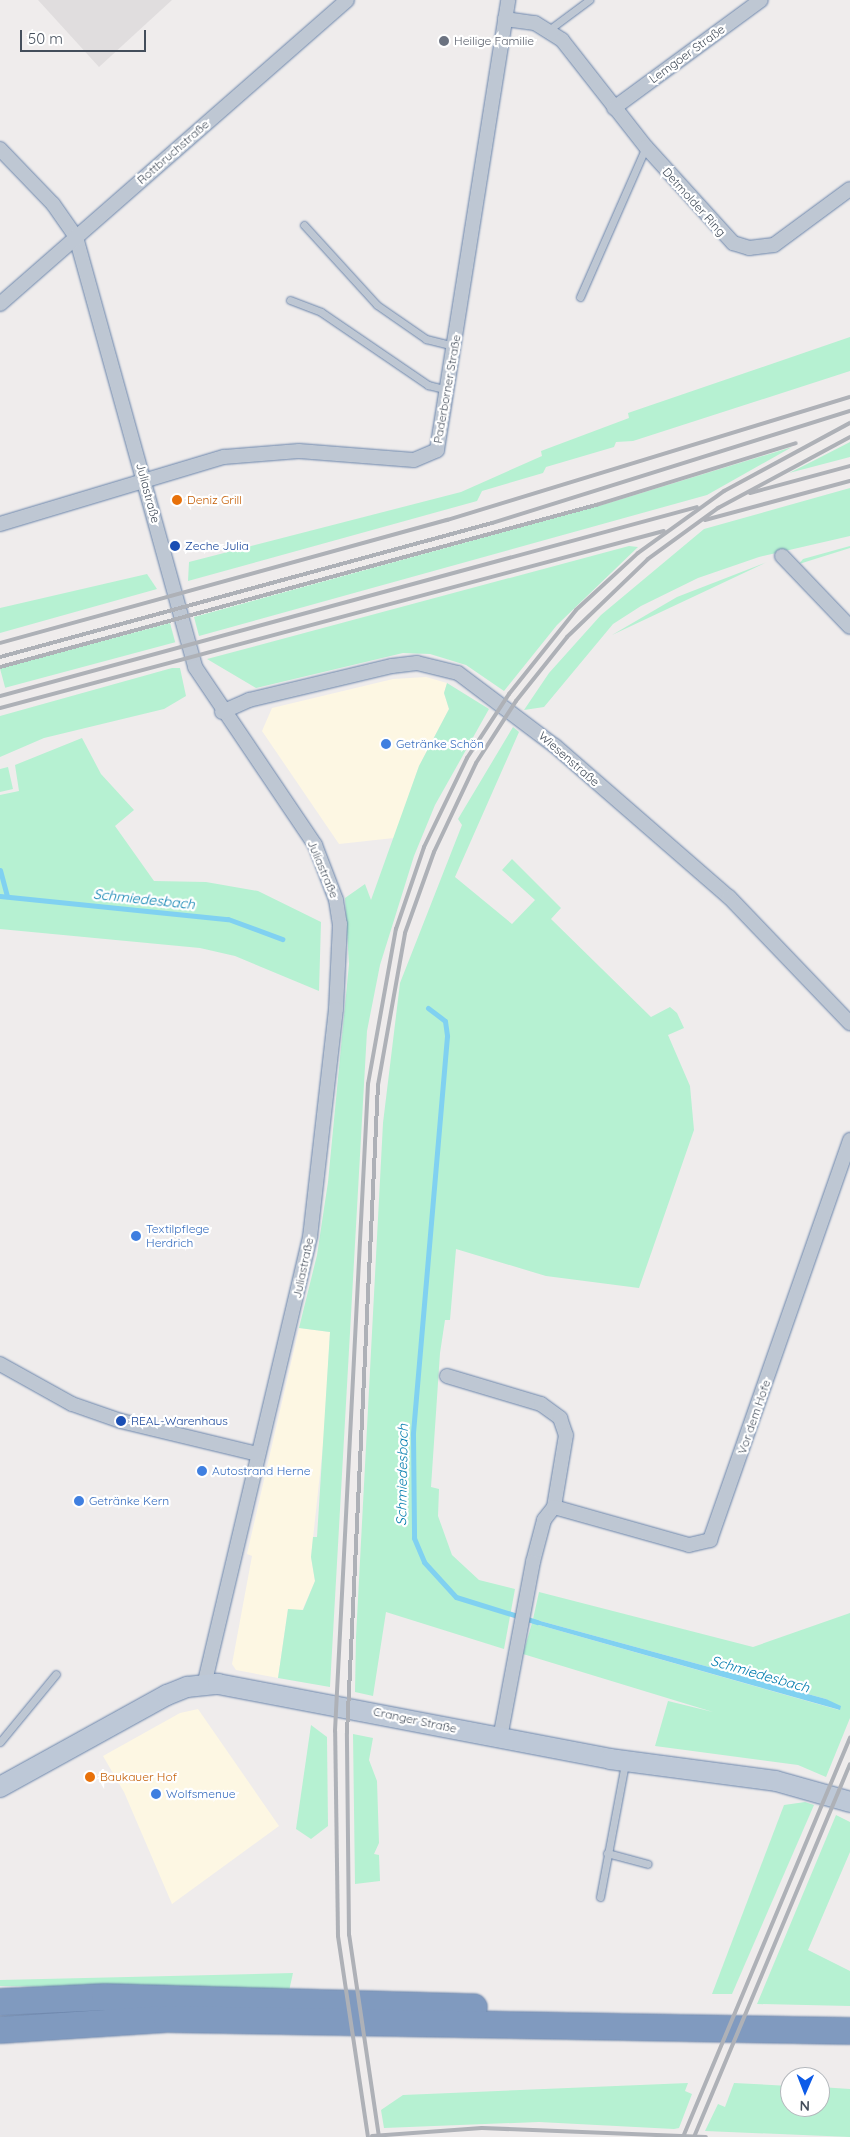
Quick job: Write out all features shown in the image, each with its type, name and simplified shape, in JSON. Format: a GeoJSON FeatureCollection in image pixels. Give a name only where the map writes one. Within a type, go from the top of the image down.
{"type":"FeatureCollection","features":[{"type":"Feature","properties":{"kind":"highway"},"geometry":{"type":"LineString","coordinates":[[0,2002],[105,1998],[850,2017]]}},
{"type":"Feature","properties":{"kind":"highway"},"geometry":{"type":"LineString","coordinates":[[0,2030],[167,2019],[850,2031]]}},
{"type":"Feature","properties":{"kind":"street","name":"Rottbruchstraße"},"geometry":{"type":"LineString","coordinates":[[0,304],[347,0]]}},
{"type":"Feature","properties":{"kind":"street","name":"Paderborner Straße"},"geometry":{"type":"LineString","coordinates":[[0,524],[198,462],[261,452],[334,451],[423,459],[437,450],[440,441],[508,0]]}},
{"type":"Feature","properties":{"kind":"street","name":"Lemgoer Straße"},"geometry":{"type":"LineString","coordinates":[[614,108],[761,0]]}},
{"type":"Feature","properties":{"kind":"street"},"geometry":{"type":"LineString","coordinates":[[505,20],[550,29]]}},
{"type":"Feature","properties":{"kind":"street","name":"Detmolder Ring"},"geometry":{"type":"LineString","coordinates":[[550,29],[646,147],[722,235],[749,248],[781,241],[850,189]]}},
{"type":"Feature","properties":{"kind":"street","name":"Juliastraße"},"geometry":{"type":"LineString","coordinates":[[0,149],[53,204],[76,237],[144,478],[194,667],[222,712],[315,845],[336,900],[340,924],[336,1009],[310,1237],[204,1684]]}},
{"type":"Feature","properties":{"kind":"street"},"geometry":{"type":"LineString","coordinates":[[782,556],[850,627]]}},
{"type":"Feature","properties":{"kind":"street","name":"Wiesenstraße"},"geometry":{"type":"LineString","coordinates":[[222,712],[249,700],[392,666],[417,663],[458,673],[555,746],[728,897],[850,1023]]}},
{"type":"Feature","properties":{"kind":"street","name":"Vor dem Hofe"},"geometry":{"type":"LineString","coordinates":[[554,1508],[689,1545],[710,1540],[850,1140]]}},
{"type":"Feature","properties":{"kind":"street"},"geometry":{"type":"LineString","coordinates":[[1,1366],[72,1404],[121,1421],[257,1454]]}},
{"type":"Feature","properties":{"kind":"street"},"geometry":{"type":"LineString","coordinates":[[447,1376],[541,1404],[560,1418],[566,1436],[554,1508],[544,1520],[525,1601],[500,1738]]}},
{"type":"Feature","properties":{"kind":"street","name":"Cranger Straße"},"geometry":{"type":"LineString","coordinates":[[0,1787],[167,1695],[204,1684],[244,1685],[500,1738],[625,1761],[776,1781],[850,1802]]}},
{"type":"Feature","properties":{"kind":"lane"},"geometry":{"type":"LineString","coordinates":[[550,29],[589,0]]}},
{"type":"Feature","properties":{"kind":"lane"},"geometry":{"type":"LineString","coordinates":[[580,297],[646,147]]}},
{"type":"Feature","properties":{"kind":"lane"},"geometry":{"type":"LineString","coordinates":[[304,225],[377,305],[426,339],[454,346]]}},
{"type":"Feature","properties":{"kind":"lane"},"geometry":{"type":"LineString","coordinates":[[290,300],[320,312],[428,385],[448,390]]}},
{"type":"Feature","properties":{"kind":"lane"},"geometry":{"type":"LineString","coordinates":[[0,1742],[56,1674]]}},
{"type":"Feature","properties":{"kind":"lane"},"geometry":{"type":"LineString","coordinates":[[600,1897],[625,1761]]}},
{"type":"Feature","properties":{"kind":"lane"},"geometry":{"type":"LineString","coordinates":[[607,1853],[648,1864]]}},
{"type":"Feature","properties":{"kind":"shaded area"},"geometry":{"type":"Polygon","coordinates":[[[38,0],[172,0],[99,67],[38,0]]]}},
{"type":"Feature","properties":{"kind":"shaded area"},"geometry":{"type":"Polygon","coordinates":[[[426,677],[447,683],[444,693],[449,709],[419,766],[394,838],[339,844],[262,731],[272,708],[393,679],[426,677]]]}},
{"type":"Feature","properties":{"kind":"shaded area"},"geometry":{"type":"Polygon","coordinates":[[[299,1328],[330,1332],[324,1436],[311,1557],[315,1581],[302,1611],[288,1609],[278,1678],[236,1670],[232,1664],[252,1556],[247,1554],[299,1328]]]}},
{"type":"Feature","properties":{"kind":"shaded area"},"geometry":{"type":"Polygon","coordinates":[[[198,1709],[279,1826],[172,1904],[124,1792],[103,1756],[180,1713],[198,1709]]]}},
{"type":"Feature","properties":{"kind":"green space"},"geometry":{"type":"Polygon","coordinates":[[[850,337],[850,371],[633,441],[616,442],[614,447],[546,467],[543,473],[482,491],[477,501],[188,581],[189,562],[461,492],[542,456],[541,451],[629,418],[628,413],[850,337]]]}},
{"type":"Feature","properties":{"kind":"green space"},"geometry":{"type":"Polygon","coordinates":[[[850,442],[850,457],[789,473],[813,461],[850,442]]]}},
{"type":"Feature","properties":{"kind":"green space"},"geometry":{"type":"Polygon","coordinates":[[[792,447],[707,495],[199,636],[194,617],[602,505],[792,447]]]}},
{"type":"Feature","properties":{"kind":"green space"},"geometry":{"type":"Polygon","coordinates":[[[850,488],[850,536],[759,557],[698,578],[641,606],[613,624],[544,707],[524,710],[549,673],[601,615],[704,529],[850,488]]]}},
{"type":"Feature","properties":{"kind":"green space"},"geometry":{"type":"Polygon","coordinates":[[[629,546],[638,547],[557,625],[504,691],[466,665],[430,654],[403,653],[256,688],[207,659],[629,546]]]}},
{"type":"Feature","properties":{"kind":"green space"},"geometry":{"type":"Polygon","coordinates":[[[850,546],[850,548],[799,564],[803,559],[850,546]]]}},
{"type":"Feature","properties":{"kind":"green space"},"geometry":{"type":"Polygon","coordinates":[[[767,562],[612,635],[677,597],[767,562]]]}},
{"type":"Feature","properties":{"kind":"green space"},"geometry":{"type":"Polygon","coordinates":[[[147,574],[157,589],[0,633],[0,608],[147,574]]]}},
{"type":"Feature","properties":{"kind":"green space"},"geometry":{"type":"Polygon","coordinates":[[[170,623],[175,642],[5,688],[0,669],[170,623]]]}},
{"type":"Feature","properties":{"kind":"green space"},"geometry":{"type":"Polygon","coordinates":[[[172,668],[180,668],[186,696],[164,709],[44,738],[0,757],[0,716],[172,668]]]}},
{"type":"Feature","properties":{"kind":"green space"},"geometry":{"type":"Polygon","coordinates":[[[447,683],[489,709],[435,805],[414,856],[380,965],[367,1031],[330,1687],[278,1678],[288,1609],[303,1610],[315,1581],[311,1557],[313,1537],[317,1537],[330,1332],[299,1328],[317,1255],[328,1182],[349,964],[345,898],[365,884],[371,900],[419,766],[449,709],[444,693],[447,683]]]}},
{"type":"Feature","properties":{"kind":"green space"},"geometry":{"type":"Polygon","coordinates":[[[513,727],[519,732],[455,877],[512,924],[535,900],[502,870],[512,859],[561,908],[551,919],[651,1017],[670,1007],[677,1013],[684,1028],[668,1035],[690,1086],[694,1130],[639,1288],[546,1276],[456,1249],[450,1320],[445,1320],[440,1353],[431,1487],[439,1489],[438,1516],[452,1555],[479,1580],[515,1589],[504,1649],[386,1612],[373,1696],[355,1692],[356,1637],[383,1123],[400,983],[462,825],[458,819],[513,727]]]}},
{"type":"Feature","properties":{"kind":"green space"},"geometry":{"type":"Polygon","coordinates":[[[82,738],[101,774],[134,810],[115,826],[154,881],[206,882],[258,891],[321,922],[319,991],[235,956],[200,948],[0,929],[0,795],[19,791],[15,765],[82,738]]]}},
{"type":"Feature","properties":{"kind":"green space"},"geometry":{"type":"Polygon","coordinates":[[[8,767],[13,789],[0,792],[0,769],[8,767]]]}},
{"type":"Feature","properties":{"kind":"green space"},"geometry":{"type":"Polygon","coordinates":[[[539,1592],[753,1647],[850,1613],[850,1718],[826,1777],[798,1765],[655,1746],[668,1701],[713,1712],[523,1654],[532,1623],[839,1710],[826,1699],[533,1619],[539,1592]]]}},
{"type":"Feature","properties":{"kind":"green space"},"geometry":{"type":"Polygon","coordinates":[[[311,1725],[327,1737],[328,1826],[311,1839],[296,1829],[311,1725]]]}},
{"type":"Feature","properties":{"kind":"green space"},"geometry":{"type":"Polygon","coordinates":[[[353,1734],[373,1738],[369,1760],[377,1781],[379,1843],[374,1854],[379,1855],[380,1881],[355,1884],[353,1734]]]}},
{"type":"Feature","properties":{"kind":"green space"},"geometry":{"type":"Polygon","coordinates":[[[805,1802],[814,1805],[732,1994],[712,1994],[784,1805],[805,1802]]]}},
{"type":"Feature","properties":{"kind":"green space"},"geometry":{"type":"Polygon","coordinates":[[[836,1815],[850,1822],[850,1852],[808,1950],[850,1971],[850,2006],[757,2004],[836,1815]]]}},
{"type":"Feature","properties":{"kind":"green space"},"geometry":{"type":"Polygon","coordinates":[[[293,1973],[289,1991],[0,1986],[0,1980],[293,1973]]]}},
{"type":"Feature","properties":{"kind":"green space"},"geometry":{"type":"Polygon","coordinates":[[[688,2083],[685,2091],[692,2094],[679,2128],[674,2129],[539,2122],[384,2128],[381,2110],[403,2095],[688,2083]]]}},
{"type":"Feature","properties":{"kind":"green space"},"geometry":{"type":"Polygon","coordinates":[[[734,2083],[780,2085],[780,2117],[830,2117],[830,2088],[850,2089],[850,2137],[705,2131],[718,2104],[725,2107],[734,2083]]]}},
{"type":"Feature","properties":{"kind":"water"},"geometry":{"type":"Polygon","coordinates":[[[533,1619],[826,1699],[841,1706],[840,1710],[532,1623],[533,1619]]]}},
{"type":"Feature","properties":{"kind":"waterway"},"geometry":{"type":"LineString","coordinates":[[0,870],[7,896]]}},
{"type":"Feature","properties":{"kind":"waterway","name":"Schmiedesbach"},"geometry":{"type":"LineString","coordinates":[[0,896],[228,919],[282,939]]}},
{"type":"Feature","properties":{"kind":"waterway","name":"Schmiedesbach"},"geometry":{"type":"LineString","coordinates":[[428,1008],[445,1021],[447,1036],[413,1435],[414,1538],[424,1562],[456,1597],[537,1622]]}},
{"type":"Feature","properties":{"kind":"railway"},"geometry":{"type":"LineString","coordinates":[[0,643],[447,520],[850,397]]}},
{"type":"Feature","properties":{"kind":"railway"},"geometry":{"type":"LineString","coordinates":[[0,657],[492,523],[850,411]]}},
{"type":"Feature","properties":{"kind":"railway"},"geometry":{"type":"LineString","coordinates":[[368,2137],[338,1936],[335,1731],[368,1084],[396,929],[424,847],[467,758],[509,694],[576,610],[638,553],[724,491],[850,423]]}},
{"type":"Feature","properties":{"kind":"railway"},"geometry":{"type":"LineString","coordinates":[[379,2137],[349,1935],[347,1733],[378,1085],[405,933],[434,852],[476,763],[516,701],[567,637],[648,559],[718,508],[850,437]]}},
{"type":"Feature","properties":{"kind":"railway"},"geometry":{"type":"LineString","coordinates":[[0,667],[596,505],[796,443]]}},
{"type":"Feature","properties":{"kind":"railway"},"geometry":{"type":"LineString","coordinates":[[750,493],[850,466]]}},
{"type":"Feature","properties":{"kind":"railway"},"geometry":{"type":"LineString","coordinates":[[705,520],[850,481]]}},
{"type":"Feature","properties":{"kind":"railway"},"geometry":{"type":"LineString","coordinates":[[0,696],[697,507]]}},
{"type":"Feature","properties":{"kind":"railway"},"geometry":{"type":"LineString","coordinates":[[0,708],[664,531]]}},
{"type":"Feature","properties":{"kind":"railway"},"geometry":{"type":"LineString","coordinates":[[683,2137],[850,1737]]}},
{"type":"Feature","properties":{"kind":"railway"},"geometry":{"type":"LineString","coordinates":[[694,2137],[850,1764]]}},
{"type":"Feature","properties":{"kind":"railway"},"geometry":{"type":"LineString","coordinates":[[372,2136],[482,2128],[706,2137]]}},
{"type":"Feature","properties":{"kind":"place","name":"Heilige Familie"},"geometry":{"type":"Point","coordinates":[444,41]}},
{"type":"Feature","properties":{"kind":"place","name":"Deniz Grill"},"geometry":{"type":"Point","coordinates":[177,500]}},
{"type":"Feature","properties":{"kind":"place","name":"Zeche Julia"},"geometry":{"type":"Point","coordinates":[175,546]}},
{"type":"Feature","properties":{"kind":"place","name":"Getränke Schön"},"geometry":{"type":"Point","coordinates":[386,744]}},
{"type":"Feature","properties":{"kind":"place","name":"Textilpflege Herdrich"},"geometry":{"type":"Point","coordinates":[136,1236]}},
{"type":"Feature","properties":{"kind":"place","name":"REAL-Warenhaus"},"geometry":{"type":"Point","coordinates":[121,1421]}},
{"type":"Feature","properties":{"kind":"place","name":"Autostrand Herne"},"geometry":{"type":"Point","coordinates":[202,1471]}},
{"type":"Feature","properties":{"kind":"place","name":"Getränke Kern"},"geometry":{"type":"Point","coordinates":[79,1501]}},
{"type":"Feature","properties":{"kind":"place","name":"Baukauer Hof"},"geometry":{"type":"Point","coordinates":[90,1777]}},
{"type":"Feature","properties":{"kind":"place","name":"Wolfsmenue"},"geometry":{"type":"Point","coordinates":[156,1794]}}]}
